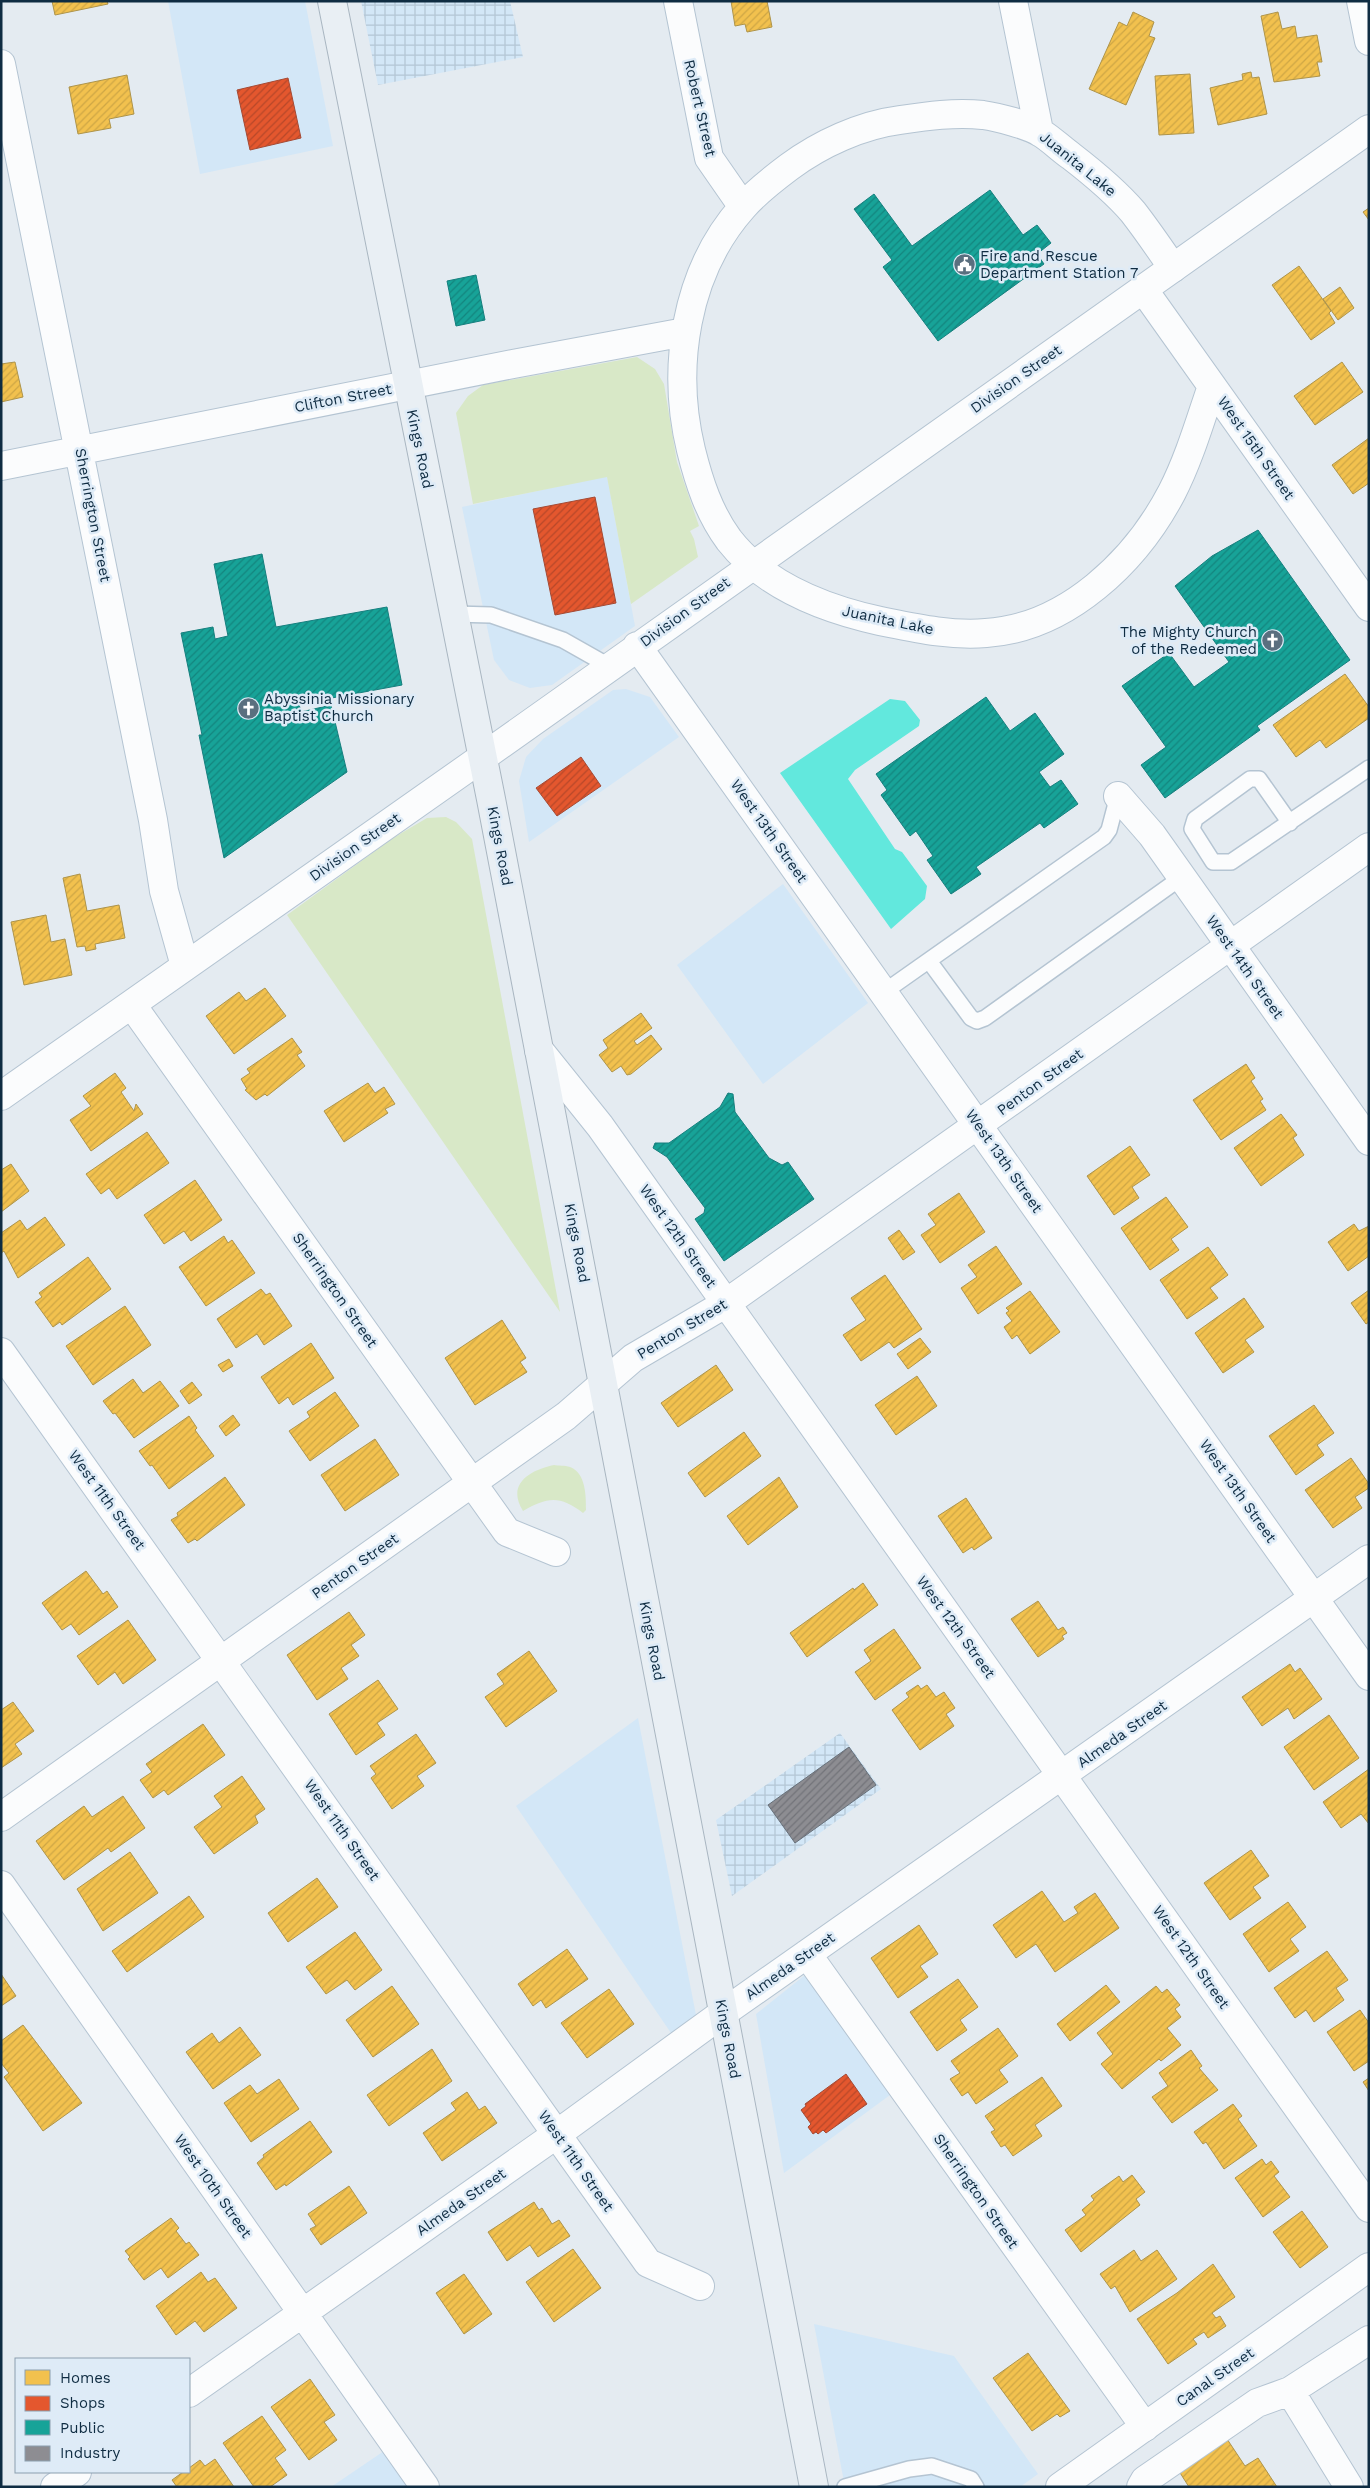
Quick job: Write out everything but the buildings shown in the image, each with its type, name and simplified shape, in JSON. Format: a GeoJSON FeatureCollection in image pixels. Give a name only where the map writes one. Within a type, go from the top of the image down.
{"type":"FeatureCollection","features":[{"type":"Feature","properties":{"kind":"main road","name":"Kings Road"},"geometry":{"type":"LineString","coordinates":[[332,1],[407,386],[483,757],[814,2487]]}},
{"type":"Feature","properties":{"kind":"street","name":"Robert Street"},"geometry":{"type":"LineString","coordinates":[[678,1],[709,158],[743,207]]}},
{"type":"Feature","properties":{"kind":"street"},"geometry":{"type":"LineString","coordinates":[[1013,1],[1039,131]]}},
{"type":"Feature","properties":{"kind":"street"},"geometry":{"type":"LineString","coordinates":[[1361,1],[1369,41]]}},
{"type":"Feature","properties":{"kind":"street","name":"Sherrington Street"},"geometry":{"type":"LineString","coordinates":[[1,64],[153,820],[164,891],[185,966]]}},
{"type":"Feature","properties":{"kind":"street","name":"Juanita Lake"},"geometry":{"type":"LineString","coordinates":[[1173,268],[1126,205],[1102,181],[1039,131],[984,115],[937,114],[887,121],[840,137],[804,156],[743,207],[713,250],[692,302],[685,332],[681,378],[686,431],[700,484],[713,514],[725,533],[752,564],[797,593],[854,615],[928,630],[984,634],[1037,621],[1068,606],[1089,592],[1125,558],[1156,519],[1172,492],[1192,445],[1212,386]]}},
{"type":"Feature","properties":{"kind":"street","name":"Division Street"},"geometry":{"type":"LineString","coordinates":[[1,1096],[1369,129]]}},
{"type":"Feature","properties":{"kind":"street","name":"West 15th Street"},"geometry":{"type":"LineString","coordinates":[[1143,289],[1369,607]]}},
{"type":"Feature","properties":{"kind":"street","name":"Clifton Street"},"geometry":{"type":"LineString","coordinates":[[1,466],[685,332]]}},
{"type":"Feature","properties":{"kind":"street","name":"West 13th Street"},"geometry":{"type":"LineString","coordinates":[[637,646],[1369,1676]]}},
{"type":"Feature","properties":{"kind":"street","name":"West 14th Street"},"geometry":{"type":"LineString","coordinates":[[1118,796],[1152,835],[1369,1141]]}},
{"type":"Feature","properties":{"kind":"street","name":"Penton Street"},"geometry":{"type":"LineString","coordinates":[[1,1817],[566,1416],[633,1358],[725,1304],[1369,848]]}},
{"type":"Feature","properties":{"kind":"street","name":"Sherrington Street"},"geometry":{"type":"LineString","coordinates":[[132,1005],[507,1532],[556,1552]]}},
{"type":"Feature","properties":{"kind":"street","name":"West 12th Street"},"geometry":{"type":"LineString","coordinates":[[539,1050],[600,1126],[1369,2208]]}},
{"type":"Feature","properties":{"kind":"street","name":"West 11th Street"},"geometry":{"type":"LineString","coordinates":[[1,1352],[222,1660],[648,2263],[700,2286]]}},
{"type":"Feature","properties":{"kind":"street","name":"Almeda Street"},"geometry":{"type":"LineString","coordinates":[[190,2392],[557,2134],[723,2012],[1369,1559]]}},
{"type":"Feature","properties":{"kind":"street","name":"West 10th Street"},"geometry":{"type":"LineString","coordinates":[[1,1885],[425,2487]]}},
{"type":"Feature","properties":{"kind":"street","name":"Sherrington Street"},"geometry":{"type":"LineString","coordinates":[[807,1954],[1145,2427]]}},
{"type":"Feature","properties":{"kind":"street","name":"Canal Street"},"geometry":{"type":"LineString","coordinates":[[1060,2487],[1369,2267]]}},
{"type":"Feature","properties":{"kind":"street"},"geometry":{"type":"LineString","coordinates":[[1141,2487],[1145,2480],[1257,2403],[1290,2391],[1365,2342]]}},
{"type":"Feature","properties":{"kind":"street"},"geometry":{"type":"LineString","coordinates":[[1290,2391],[1349,2487]]}},
{"type":"Feature","properties":{"kind":"street"},"geometry":{"type":"LineString","coordinates":[[56,2487],[76,2473]]}},
{"type":"Feature","properties":{"kind":"lane"},"geometry":{"type":"LineString","coordinates":[[454,614],[491,615],[563,640],[609,666]]}},
{"type":"Feature","properties":{"kind":"lane"},"geometry":{"type":"LineString","coordinates":[[1290,823],[1259,779],[1250,779],[1195,819],[1192,829],[1213,862],[1231,862],[1290,823],[1369,768]]}},
{"type":"Feature","properties":{"kind":"lane"},"geometry":{"type":"LineString","coordinates":[[884,992],[1104,837],[1109,830],[1118,796]]}},
{"type":"Feature","properties":{"kind":"lane"},"geometry":{"type":"LineString","coordinates":[[929,961],[971,1018],[977,1021],[985,1018],[1182,877]]}},
{"type":"Feature","properties":{"kind":"lane"},"geometry":{"type":"LineString","coordinates":[[845,2487],[909,2469],[932,2466],[970,2479],[976,2487]]}},
{"type":"Feature","properties":{"kind":"shaded area"},"geometry":{"type":"Polygon","coordinates":[[[168,1],[305,1],[333,146],[200,174],[168,1]]]}},
{"type":"Feature","properties":{"kind":"shaded area"},"geometry":{"type":"Polygon","coordinates":[[[361,1],[510,1],[523,57],[378,85],[361,1]]]}},
{"type":"Feature","properties":{"kind":"shaded area"},"geometry":{"type":"Polygon","coordinates":[[[637,357],[655,369],[664,384],[677,462],[699,526],[690,531],[698,557],[631,604],[607,477],[473,504],[456,413],[468,396],[483,385],[637,357]]]}},
{"type":"Feature","properties":{"kind":"shaded area"},"geometry":{"type":"Polygon","coordinates":[[[607,476],[635,626],[552,685],[530,688],[509,680],[494,660],[462,507],[607,476]]]}},
{"type":"Feature","properties":{"kind":"shaded area"},"geometry":{"type":"Polygon","coordinates":[[[626,689],[650,697],[679,737],[529,842],[519,781],[526,757],[543,739],[613,690],[626,689]]]}},
{"type":"Feature","properties":{"kind":"shaded area"},"geometry":{"type":"Polygon","coordinates":[[[890,699],[905,701],[920,720],[919,726],[855,770],[848,779],[895,849],[902,852],[927,886],[925,899],[891,929],[780,773],[890,699]]]}},
{"type":"Feature","properties":{"kind":"shaded area"},"geometry":{"type":"Polygon","coordinates":[[[446,817],[456,822],[472,839],[560,1312],[287,915],[393,838],[427,818],[446,817]]]}},
{"type":"Feature","properties":{"kind":"shaded area"},"geometry":{"type":"Polygon","coordinates":[[[783,884],[868,1003],[763,1084],[677,965],[783,884]]]}},
{"type":"Feature","properties":{"kind":"shaded area"},"geometry":{"type":"Polygon","coordinates":[[[554,1465],[570,1467],[579,1474],[585,1492],[586,1510],[583,1513],[567,1503],[553,1500],[539,1503],[523,1511],[518,1501],[517,1493],[523,1480],[537,1470],[554,1465]]]}},
{"type":"Feature","properties":{"kind":"shaded area"},"geometry":{"type":"Polygon","coordinates":[[[638,1718],[696,2015],[671,2033],[516,1806],[638,1718]]]}},
{"type":"Feature","properties":{"kind":"shaded area"},"geometry":{"type":"Polygon","coordinates":[[[840,1733],[881,1789],[732,1896],[716,1820],[840,1733]]]}},
{"type":"Feature","properties":{"kind":"shaded area"},"geometry":{"type":"Polygon","coordinates":[[[805,1975],[890,2095],[784,2173],[756,2014],[805,1975]]]}},
{"type":"Feature","properties":{"kind":"shaded area"},"geometry":{"type":"Polygon","coordinates":[[[814,2324],[954,2356],[1038,2474],[1020,2487],[845,2487],[814,2324]]]}},
{"type":"Feature","properties":{"kind":"shaded area"},"geometry":{"type":"Polygon","coordinates":[[[384,2451],[409,2487],[331,2487],[384,2451]]]}},
{"type":"Feature","properties":{"kind":"place","name":"Fire and Rescue Department Station 7"},"geometry":{"type":"Point","coordinates":[964,265]}},
{"type":"Feature","properties":{"kind":"place","name":"The Mighty Church of the Redeemed"},"geometry":{"type":"Point","coordinates":[1273,641]}},
{"type":"Feature","properties":{"kind":"place","name":"Abyssinia Missionary Baptist Church"},"geometry":{"type":"Point","coordinates":[248,708]}}]}
